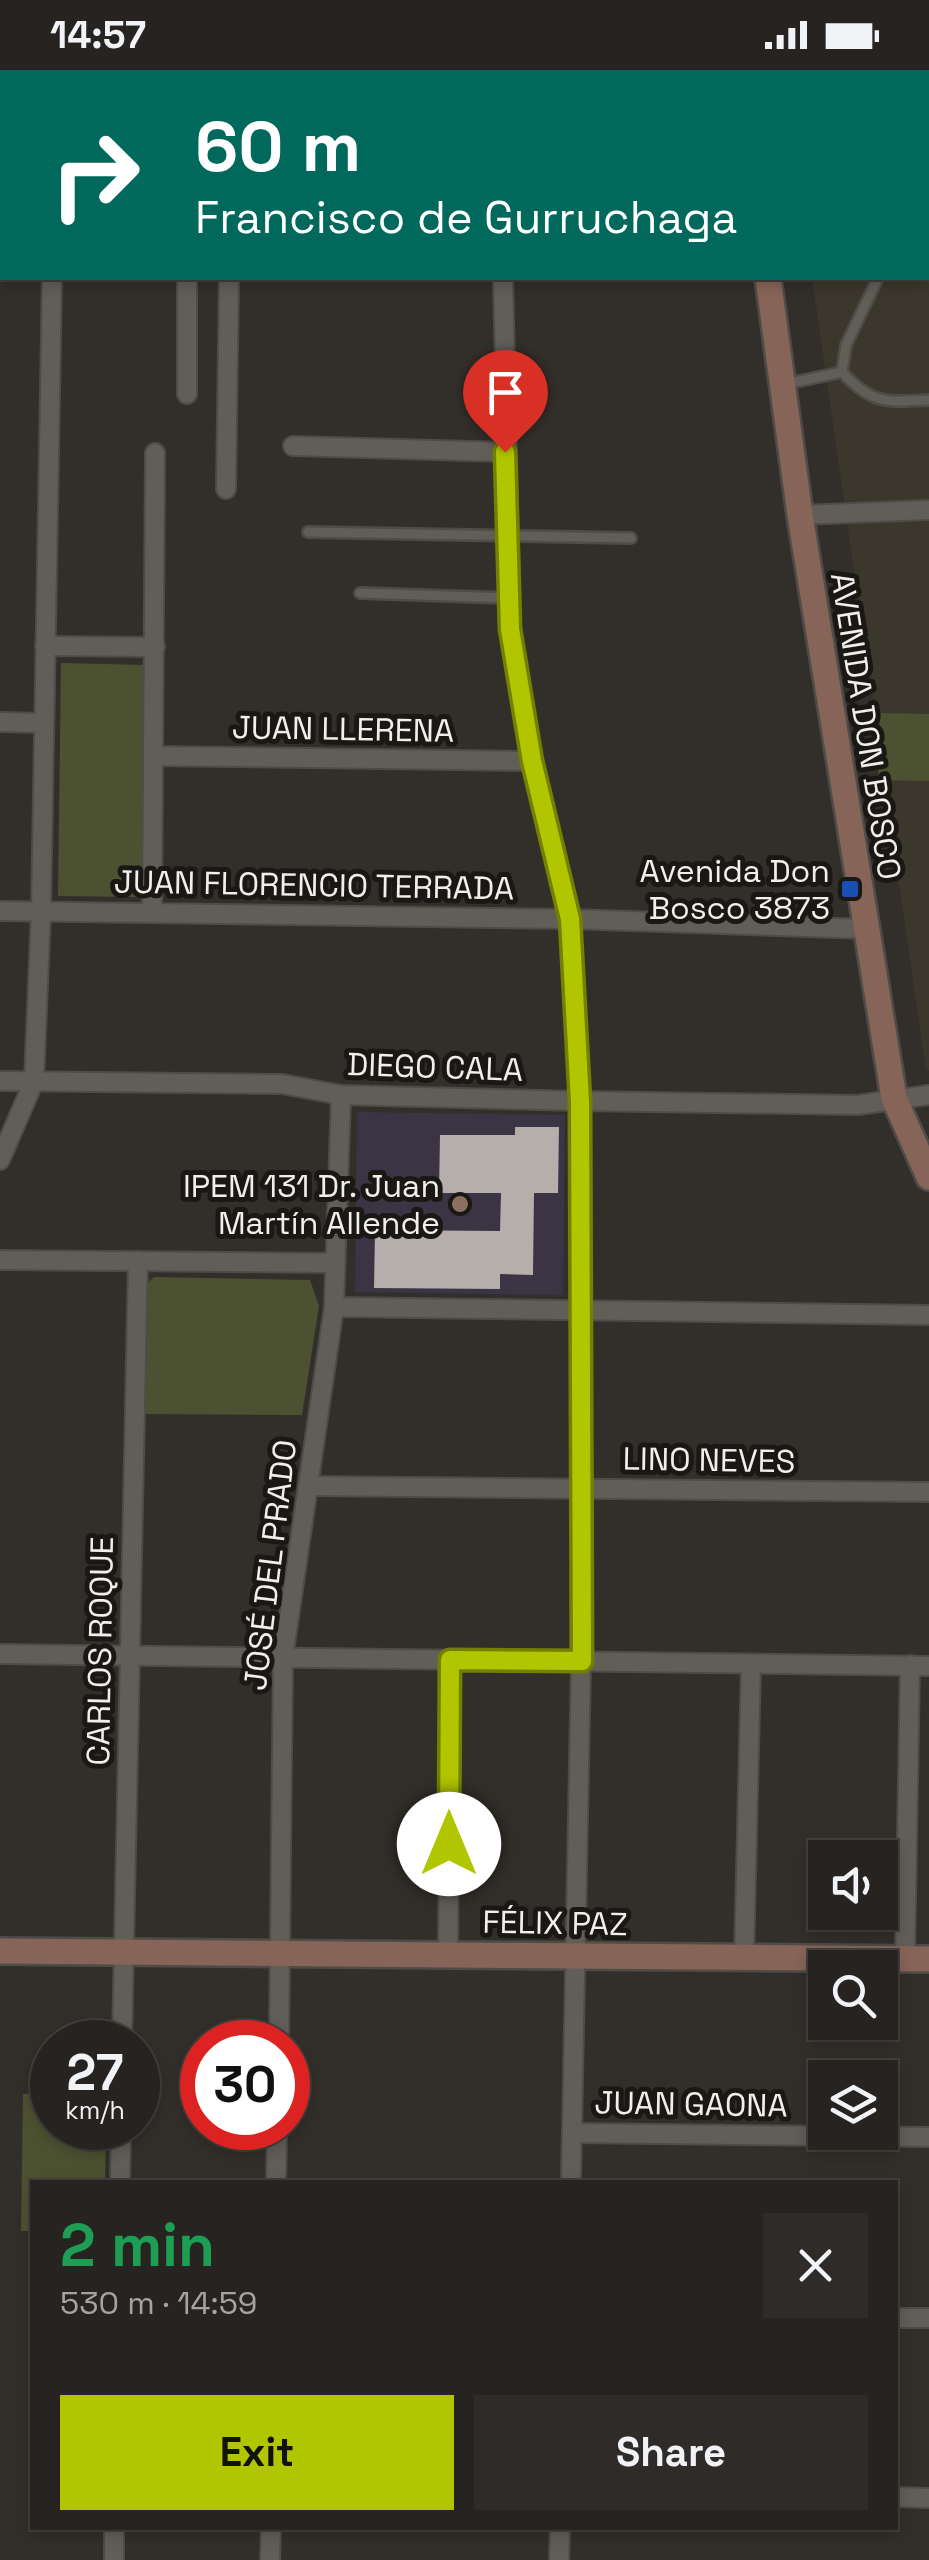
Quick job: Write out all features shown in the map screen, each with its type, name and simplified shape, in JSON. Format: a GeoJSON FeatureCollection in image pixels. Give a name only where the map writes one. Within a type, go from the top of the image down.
{"type":"FeatureCollection","features":[{"type":"Feature","properties":{"kind":"main road","name":"AVENIDA DON BOSCO"},"geometry":{"type":"LineString","coordinates":[[768,280],[800,515],[894,1098],[929,1177]]}},
{"type":"Feature","properties":{"kind":"main road","name":"FÉLIX PAZ"},"geometry":{"type":"LineString","coordinates":[[0,1950],[917,1959]]}},
{"type":"Feature","properties":{"kind":"street"},"geometry":{"type":"LineString","coordinates":[[0,1160],[34,1081],[41,911],[52,280]]}},
{"type":"Feature","properties":{"kind":"street"},"geometry":{"type":"LineString","coordinates":[[186,394],[187,280]]}},
{"type":"Feature","properties":{"kind":"street"},"geometry":{"type":"LineString","coordinates":[[226,489],[230,280]]}},
{"type":"Feature","properties":{"kind":"street"},"geometry":{"type":"LineString","coordinates":[[503,280],[508,598],[532,761],[570,919],[580,1101],[582,1661],[571,2180]]}},
{"type":"Feature","properties":{"kind":"street"},"geometry":{"type":"LineString","coordinates":[[294,446],[505,452]]}},
{"type":"Feature","properties":{"kind":"street"},"geometry":{"type":"LineString","coordinates":[[152,913],[155,453]]}},
{"type":"Feature","properties":{"kind":"street"},"geometry":{"type":"LineString","coordinates":[[800,515],[929,510]]}},
{"type":"Feature","properties":{"kind":"street"},"geometry":{"type":"LineString","coordinates":[[45,646],[155,647]]}},
{"type":"Feature","properties":{"kind":"street"},"geometry":{"type":"LineString","coordinates":[[0,722],[43,723]]}},
{"type":"Feature","properties":{"kind":"street","name":"JUAN LLERENA"},"geometry":{"type":"LineString","coordinates":[[154,756],[532,761]]}},
{"type":"Feature","properties":{"kind":"street","name":"JUAN FLORENCIO TERRADA"},"geometry":{"type":"LineString","coordinates":[[0,911],[570,919],[866,929]]}},
{"type":"Feature","properties":{"kind":"street","name":"DIEGO CALA"},"geometry":{"type":"LineString","coordinates":[[0,1081],[294,1084],[342,1095],[580,1101],[858,1105],[929,1096]]}},
{"type":"Feature","properties":{"kind":"street","name":"JOSÉ DEL PRADO"},"geometry":{"type":"LineString","coordinates":[[279,2020],[284,1658],[334,1307],[342,1095]]}},
{"type":"Feature","properties":{"kind":"street"},"geometry":{"type":"LineString","coordinates":[[0,1260],[335,1263]]}},
{"type":"Feature","properties":{"kind":"street","name":"CARLOS ROQUE"},"geometry":{"type":"LineString","coordinates":[[122,2020],[138,1261]]}},
{"type":"Feature","properties":{"kind":"street"},"geometry":{"type":"LineString","coordinates":[[334,1307],[929,1315]]}},
{"type":"Feature","properties":{"kind":"street","name":"LINO NEVES"},"geometry":{"type":"LineString","coordinates":[[308,1486],[929,1492]]}},
{"type":"Feature","properties":{"kind":"street"},"geometry":{"type":"LineString","coordinates":[[0,1654],[920,1665],[917,1959]]}},
{"type":"Feature","properties":{"kind":"street"},"geometry":{"type":"LineString","coordinates":[[448,1954],[450,1660]]}},
{"type":"Feature","properties":{"kind":"street"},"geometry":{"type":"LineString","coordinates":[[744,1958],[752,1664]]}},
{"type":"Feature","properties":{"kind":"street","name":"JUAN GAONA"},"geometry":{"type":"LineString","coordinates":[[572,2133],[929,2137]]}},
{"type":"Feature","properties":{"kind":"street"},"geometry":{"type":"LineString","coordinates":[[120,2150],[120,2180]]}},
{"type":"Feature","properties":{"kind":"street"},"geometry":{"type":"LineString","coordinates":[[276,2180],[277,2150]]}},
{"type":"Feature","properties":{"kind":"street"},"geometry":{"type":"LineString","coordinates":[[898,2318],[929,2318]]}},
{"type":"Feature","properties":{"kind":"street"},"geometry":{"type":"LineString","coordinates":[[898,2497],[929,2498]]}},
{"type":"Feature","properties":{"kind":"street"},"geometry":{"type":"LineString","coordinates":[[114,2530],[114,2560]]}},
{"type":"Feature","properties":{"kind":"street"},"geometry":{"type":"LineString","coordinates":[[270,2530],[270,2560]]}},
{"type":"Feature","properties":{"kind":"street"},"geometry":{"type":"LineString","coordinates":[[559,2560],[560,2530]]}},
{"type":"Feature","properties":{"kind":"lane"},"geometry":{"type":"LineString","coordinates":[[842,372],[846,345],[877,280]]}},
{"type":"Feature","properties":{"kind":"lane"},"geometry":{"type":"LineString","coordinates":[[782,385],[842,372]]}},
{"type":"Feature","properties":{"kind":"lane"},"geometry":{"type":"LineString","coordinates":[[842,372],[858,390],[882,402],[929,400]]}},
{"type":"Feature","properties":{"kind":"lane"},"geometry":{"type":"LineString","coordinates":[[308,532],[631,538]]}},
{"type":"Feature","properties":{"kind":"lane"},"geometry":{"type":"LineString","coordinates":[[360,594],[508,598]]}},
{"type":"Feature","properties":{"kind":"shaded area"},"geometry":{"type":"Polygon","coordinates":[[[812,280],[929,280],[926,1070],[812,280]]]}},
{"type":"Feature","properties":{"kind":"shaded area","name":"IPEM 131 Dr. Juan Martín Allende"},"geometry":{"type":"Polygon","coordinates":[[[357,1112],[565,1115],[563,1295],[355,1292],[357,1112]]]}},
{"type":"Feature","properties":{"kind":"green space"},"geometry":{"type":"Polygon","coordinates":[[[61,663],[145,665],[142,897],[58,896],[61,663]]]}},
{"type":"Feature","properties":{"kind":"green space"},"geometry":{"type":"Polygon","coordinates":[[[880,713],[929,714],[929,781],[878,780],[880,713]]]}},
{"type":"Feature","properties":{"kind":"green space"},"geometry":{"type":"Polygon","coordinates":[[[154,1277],[310,1280],[319,1306],[302,1415],[140,1414],[143,1287],[154,1277]]]}},
{"type":"Feature","properties":{"kind":"green space"},"geometry":{"type":"Polygon","coordinates":[[[23,2094],[30,2094],[30,2150],[106,2150],[105,2180],[30,2180],[30,2231],[21,2231],[23,2094]]]}},
{"type":"Feature","properties":{"kind":"building"},"geometry":{"type":"Polygon","coordinates":[[[515,1127],[559,1127],[558,1193],[534,1193],[533,1275],[500,1274],[500,1289],[374,1288],[375,1230],[500,1231],[501,1193],[439,1193],[440,1135],[515,1135],[515,1127]]]}},
{"type":"Feature","properties":{"kind":"place","name":"Avenida Don Bosco 3873"},"geometry":{"type":"Point","coordinates":[850,889]}},
{"type":"Feature","properties":{"kind":"place","name":"IPEM 131 Dr. Juan Martín Allende"},"geometry":{"type":"Point","coordinates":[460,1204]}},
{"type":"Feature","properties":{"kind":"route"},"geometry":{"type":"LineString","coordinates":[[449,1844],[450,1660],[582,1661],[580,1101],[570,919],[532,761],[510,629],[505,452]]}}]}
